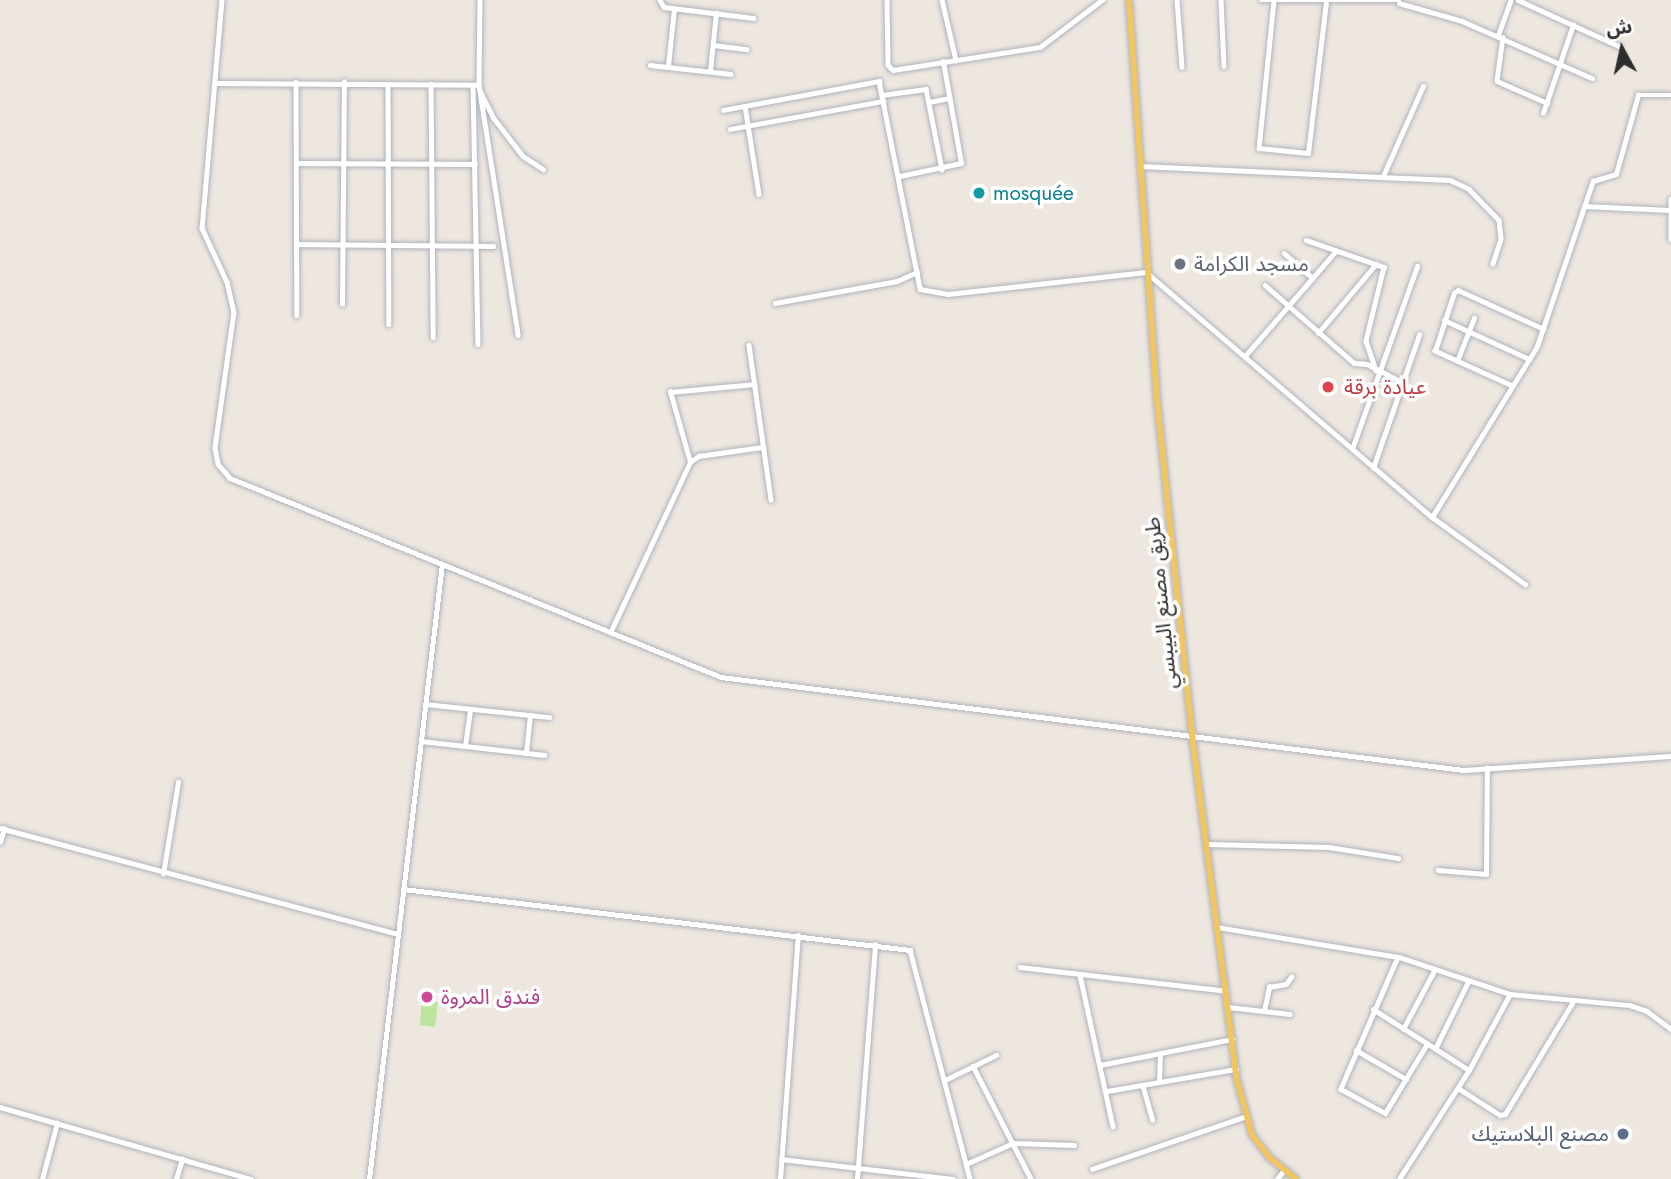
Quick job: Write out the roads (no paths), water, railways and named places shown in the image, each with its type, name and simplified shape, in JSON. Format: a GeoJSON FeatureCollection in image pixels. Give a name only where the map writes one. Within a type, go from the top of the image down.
{"type":"FeatureCollection","features":[{"type":"Feature","properties":{"kind":"main road","name":"طريق مصنع البيبسي"},"geometry":{"type":"LineString","coordinates":[[1129,0],[1146,272],[1192,735],[1236,1069],[1244,1117],[1259,1146],[1296,1179]]}},
{"type":"Feature","properties":{"kind":"street"},"geometry":{"type":"LineString","coordinates":[[222,0],[202,231],[227,282],[234,312],[215,448],[219,464],[230,478],[610,633],[730,678],[1456,769],[1671,757]]}},
{"type":"Feature","properties":{"kind":"street"},"geometry":{"type":"LineString","coordinates":[[478,344],[475,164],[480,0]]}},
{"type":"Feature","properties":{"kind":"street"},"geometry":{"type":"LineString","coordinates":[[660,0],[661,5],[674,9],[753,18]]}},
{"type":"Feature","properties":{"kind":"street"},"geometry":{"type":"LineString","coordinates":[[887,0],[890,68],[1040,47],[1102,0]]}},
{"type":"Feature","properties":{"kind":"street"},"geometry":{"type":"LineString","coordinates":[[942,0],[956,60]]}},
{"type":"Feature","properties":{"kind":"street"},"geometry":{"type":"LineString","coordinates":[[1177,0],[1182,67]]}},
{"type":"Feature","properties":{"kind":"street"},"geometry":{"type":"LineString","coordinates":[[1221,0],[1224,66]]}},
{"type":"Feature","properties":{"kind":"street"},"geometry":{"type":"LineString","coordinates":[[1261,0],[1399,2],[1500,36],[1592,79]]}},
{"type":"Feature","properties":{"kind":"street"},"geometry":{"type":"LineString","coordinates":[[1511,0],[1500,36],[1497,81],[1547,103]]}},
{"type":"Feature","properties":{"kind":"street"},"geometry":{"type":"LineString","coordinates":[[1518,0],[1619,46]]}},
{"type":"Feature","properties":{"kind":"street"},"geometry":{"type":"LineString","coordinates":[[1274,1],[1258,145],[1261,150],[1308,153],[1326,3]]}},
{"type":"Feature","properties":{"kind":"street"},"geometry":{"type":"LineString","coordinates":[[667,66],[674,9]]}},
{"type":"Feature","properties":{"kind":"street"},"geometry":{"type":"LineString","coordinates":[[710,71],[716,13]]}},
{"type":"Feature","properties":{"kind":"street"},"geometry":{"type":"LineString","coordinates":[[1543,113],[1573,25]]}},
{"type":"Feature","properties":{"kind":"street"},"geometry":{"type":"LineString","coordinates":[[713,45],[747,49]]}},
{"type":"Feature","properties":{"kind":"street"},"geometry":{"type":"LineString","coordinates":[[900,176],[942,169],[962,161],[943,62]]}},
{"type":"Feature","properties":{"kind":"street"},"geometry":{"type":"LineString","coordinates":[[650,65],[730,74]]}},
{"type":"Feature","properties":{"kind":"street"},"geometry":{"type":"LineString","coordinates":[[723,110],[877,81],[900,176],[920,289],[948,294],[1146,272],[1432,517],[1525,584]]}},
{"type":"Feature","properties":{"kind":"street"},"geometry":{"type":"LineString","coordinates":[[296,82],[297,315]]}},
{"type":"Feature","properties":{"kind":"street"},"geometry":{"type":"LineString","coordinates":[[215,83],[344,82],[478,87]]}},
{"type":"Feature","properties":{"kind":"street"},"geometry":{"type":"LineString","coordinates":[[342,304],[344,82]]}},
{"type":"Feature","properties":{"kind":"street"},"geometry":{"type":"LineString","coordinates":[[388,84],[389,324]]}},
{"type":"Feature","properties":{"kind":"street"},"geometry":{"type":"LineString","coordinates":[[431,84],[433,337]]}},
{"type":"Feature","properties":{"kind":"street"},"geometry":{"type":"LineString","coordinates":[[1382,176],[1423,86]]}},
{"type":"Feature","properties":{"kind":"street"},"geometry":{"type":"LineString","coordinates":[[478,87],[491,114],[527,160],[542,170]]}},
{"type":"Feature","properties":{"kind":"street"},"geometry":{"type":"LineString","coordinates":[[478,87],[518,335]]}},
{"type":"Feature","properties":{"kind":"street"},"geometry":{"type":"LineString","coordinates":[[730,129],[923,89],[929,102],[942,169]]}},
{"type":"Feature","properties":{"kind":"street"},"geometry":{"type":"LineString","coordinates":[[1432,517],[1529,359],[1544,329],[1594,178],[1616,174],[1638,95],[1671,95]]}},
{"type":"Feature","properties":{"kind":"street"},"geometry":{"type":"LineString","coordinates":[[929,102],[950,98]]}},
{"type":"Feature","properties":{"kind":"street"},"geometry":{"type":"LineString","coordinates":[[745,106],[759,194]]}},
{"type":"Feature","properties":{"kind":"street"},"geometry":{"type":"LineString","coordinates":[[484,116],[491,114]]}},
{"type":"Feature","properties":{"kind":"street"},"geometry":{"type":"LineString","coordinates":[[297,163],[475,164]]}},
{"type":"Feature","properties":{"kind":"street"},"geometry":{"type":"LineString","coordinates":[[1139,166],[1444,179],[1469,189],[1500,226],[1501,239],[1493,264]]}},
{"type":"Feature","properties":{"kind":"street"},"geometry":{"type":"LineString","coordinates":[[1671,199],[1671,239]]}},
{"type":"Feature","properties":{"kind":"street"},"geometry":{"type":"LineString","coordinates":[[1584,206],[1669,211]]}},
{"type":"Feature","properties":{"kind":"street"},"geometry":{"type":"LineString","coordinates":[[1306,240],[1376,264],[1386,271],[1366,341],[1378,371]]}},
{"type":"Feature","properties":{"kind":"street"},"geometry":{"type":"LineString","coordinates":[[298,244],[494,246]]}},
{"type":"Feature","properties":{"kind":"street"},"geometry":{"type":"LineString","coordinates":[[1245,356],[1336,251]]}},
{"type":"Feature","properties":{"kind":"street"},"geometry":{"type":"LineString","coordinates":[[1284,253],[1313,278]]}},
{"type":"Feature","properties":{"kind":"street"},"geometry":{"type":"LineString","coordinates":[[1318,333],[1376,264]]}},
{"type":"Feature","properties":{"kind":"street"},"geometry":{"type":"LineString","coordinates":[[1352,449],[1417,266]]}},
{"type":"Feature","properties":{"kind":"street"},"geometry":{"type":"LineString","coordinates":[[775,303],[897,281],[917,272]]}},
{"type":"Feature","properties":{"kind":"street"},"geometry":{"type":"LineString","coordinates":[[1265,285],[1353,362],[1404,383]]}},
{"type":"Feature","properties":{"kind":"street"},"geometry":{"type":"LineString","coordinates":[[1512,386],[1434,350],[1458,290],[1544,329]]}},
{"type":"Feature","properties":{"kind":"street"},"geometry":{"type":"LineString","coordinates":[[1457,361],[1474,318]]}},
{"type":"Feature","properties":{"kind":"street"},"geometry":{"type":"LineString","coordinates":[[1444,320],[1529,359]]}},
{"type":"Feature","properties":{"kind":"street"},"geometry":{"type":"LineString","coordinates":[[1373,468],[1419,335]]}},
{"type":"Feature","properties":{"kind":"street"},"geometry":{"type":"LineString","coordinates":[[749,345],[771,499]]}},
{"type":"Feature","properties":{"kind":"street"},"geometry":{"type":"LineString","coordinates":[[690,462],[670,392],[755,384]]}},
{"type":"Feature","properties":{"kind":"street"},"geometry":{"type":"LineString","coordinates":[[610,633],[690,462],[699,456],[763,447]]}},
{"type":"Feature","properties":{"kind":"street"},"geometry":{"type":"LineString","coordinates":[[369,1179],[442,564]]}},
{"type":"Feature","properties":{"kind":"street"},"geometry":{"type":"LineString","coordinates":[[425,704],[549,717]]}},
{"type":"Feature","properties":{"kind":"street"},"geometry":{"type":"LineString","coordinates":[[465,746],[470,709]]}},
{"type":"Feature","properties":{"kind":"street"},"geometry":{"type":"LineString","coordinates":[[526,753],[530,715]]}},
{"type":"Feature","properties":{"kind":"street"},"geometry":{"type":"LineString","coordinates":[[421,741],[544,755]]}},
{"type":"Feature","properties":{"kind":"street"},"geometry":{"type":"LineString","coordinates":[[1438,870],[1483,875],[1488,870],[1486,768]]}},
{"type":"Feature","properties":{"kind":"street"},"geometry":{"type":"LineString","coordinates":[[163,874],[178,782]]}},
{"type":"Feature","properties":{"kind":"street"},"geometry":{"type":"LineString","coordinates":[[0,842],[2,828],[163,874],[397,934]]}},
{"type":"Feature","properties":{"kind":"street"},"geometry":{"type":"LineString","coordinates":[[1207,844],[1329,847],[1398,858]]}},
{"type":"Feature","properties":{"kind":"street"},"geometry":{"type":"LineString","coordinates":[[403,889],[912,951],[970,1179]]}},
{"type":"Feature","properties":{"kind":"street"},"geometry":{"type":"LineString","coordinates":[[1216,927],[1399,957],[1510,995],[1629,1005],[1647,1011],[1671,1029]]}},
{"type":"Feature","properties":{"kind":"street"},"geometry":{"type":"LineString","coordinates":[[780,1179],[798,936]]}},
{"type":"Feature","properties":{"kind":"street"},"geometry":{"type":"LineString","coordinates":[[857,1179],[875,945]]}},
{"type":"Feature","properties":{"kind":"street"},"geometry":{"type":"LineString","coordinates":[[1399,957],[1373,1009],[1341,1086],[1360,1102],[1385,1113],[1427,1044]]}},
{"type":"Feature","properties":{"kind":"street"},"geometry":{"type":"LineString","coordinates":[[1020,967],[1226,991]]}},
{"type":"Feature","properties":{"kind":"street"},"geometry":{"type":"LineString","coordinates":[[1403,1029],[1434,971]]}},
{"type":"Feature","properties":{"kind":"street"},"geometry":{"type":"LineString","coordinates":[[1080,975],[1113,1126]]}},
{"type":"Feature","properties":{"kind":"street"},"geometry":{"type":"LineString","coordinates":[[1264,1012],[1269,987],[1288,983],[1291,977]]}},
{"type":"Feature","properties":{"kind":"street"},"geometry":{"type":"LineString","coordinates":[[1435,1049],[1468,982]]}},
{"type":"Feature","properties":{"kind":"street"},"geometry":{"type":"LineString","coordinates":[[1399,1179],[1469,1070],[1510,995]]}},
{"type":"Feature","properties":{"kind":"street"},"geometry":{"type":"LineString","coordinates":[[1458,1088],[1500,1115],[1505,1114],[1574,1000]]}},
{"type":"Feature","properties":{"kind":"street"},"geometry":{"type":"LineString","coordinates":[[1228,1007],[1290,1014]]}},
{"type":"Feature","properties":{"kind":"street"},"geometry":{"type":"LineString","coordinates":[[1373,1009],[1469,1070]]}},
{"type":"Feature","properties":{"kind":"street"},"geometry":{"type":"LineString","coordinates":[[1100,1065],[1232,1039]]}},
{"type":"Feature","properties":{"kind":"street"},"geometry":{"type":"LineString","coordinates":[[1356,1050],[1406,1079]]}},
{"type":"Feature","properties":{"kind":"street"},"geometry":{"type":"LineString","coordinates":[[1159,1082],[1160,1054]]}},
{"type":"Feature","properties":{"kind":"street"},"geometry":{"type":"LineString","coordinates":[[945,1080],[996,1055]]}},
{"type":"Feature","properties":{"kind":"street"},"geometry":{"type":"LineString","coordinates":[[973,1066],[1031,1179]]}},
{"type":"Feature","properties":{"kind":"street"},"geometry":{"type":"LineString","coordinates":[[1107,1091],[1236,1069]]}},
{"type":"Feature","properties":{"kind":"street"},"geometry":{"type":"LineString","coordinates":[[1143,1086],[1153,1120]]}},
{"type":"Feature","properties":{"kind":"street"},"geometry":{"type":"LineString","coordinates":[[0,1107],[249,1179]]}},
{"type":"Feature","properties":{"kind":"street"},"geometry":{"type":"LineString","coordinates":[[1092,1169],[1244,1117]]}},
{"type":"Feature","properties":{"kind":"street"},"geometry":{"type":"LineString","coordinates":[[42,1179],[57,1123]]}},
{"type":"Feature","properties":{"kind":"street"},"geometry":{"type":"LineString","coordinates":[[966,1164],[1013,1143],[1074,1145]]}},
{"type":"Feature","properties":{"kind":"street"},"geometry":{"type":"LineString","coordinates":[[176,1179],[182,1159]]}},
{"type":"Feature","properties":{"kind":"street"},"geometry":{"type":"LineString","coordinates":[[781,1159],[953,1179]]}},
{"type":"Feature","properties":{"kind":"street"},"geometry":{"type":"LineString","coordinates":[[1277,1179],[1284,1170]]}},
{"type":"Feature","properties":{"kind":"place","name":"mosquée"},"geometry":{"type":"Point","coordinates":[979,193]}},
{"type":"Feature","properties":{"kind":"place","name":"مسجد الكرامة"},"geometry":{"type":"Point","coordinates":[1180,264]}},
{"type":"Feature","properties":{"kind":"place","name":"عيادة برقة"},"geometry":{"type":"Point","coordinates":[1328,387]}},
{"type":"Feature","properties":{"kind":"place","name":"فندق المروة"},"geometry":{"type":"Point","coordinates":[427,997]}},
{"type":"Feature","properties":{"kind":"place","name":"مصنع البلاستيك"},"geometry":{"type":"Point","coordinates":[1623,1134]}}]}
